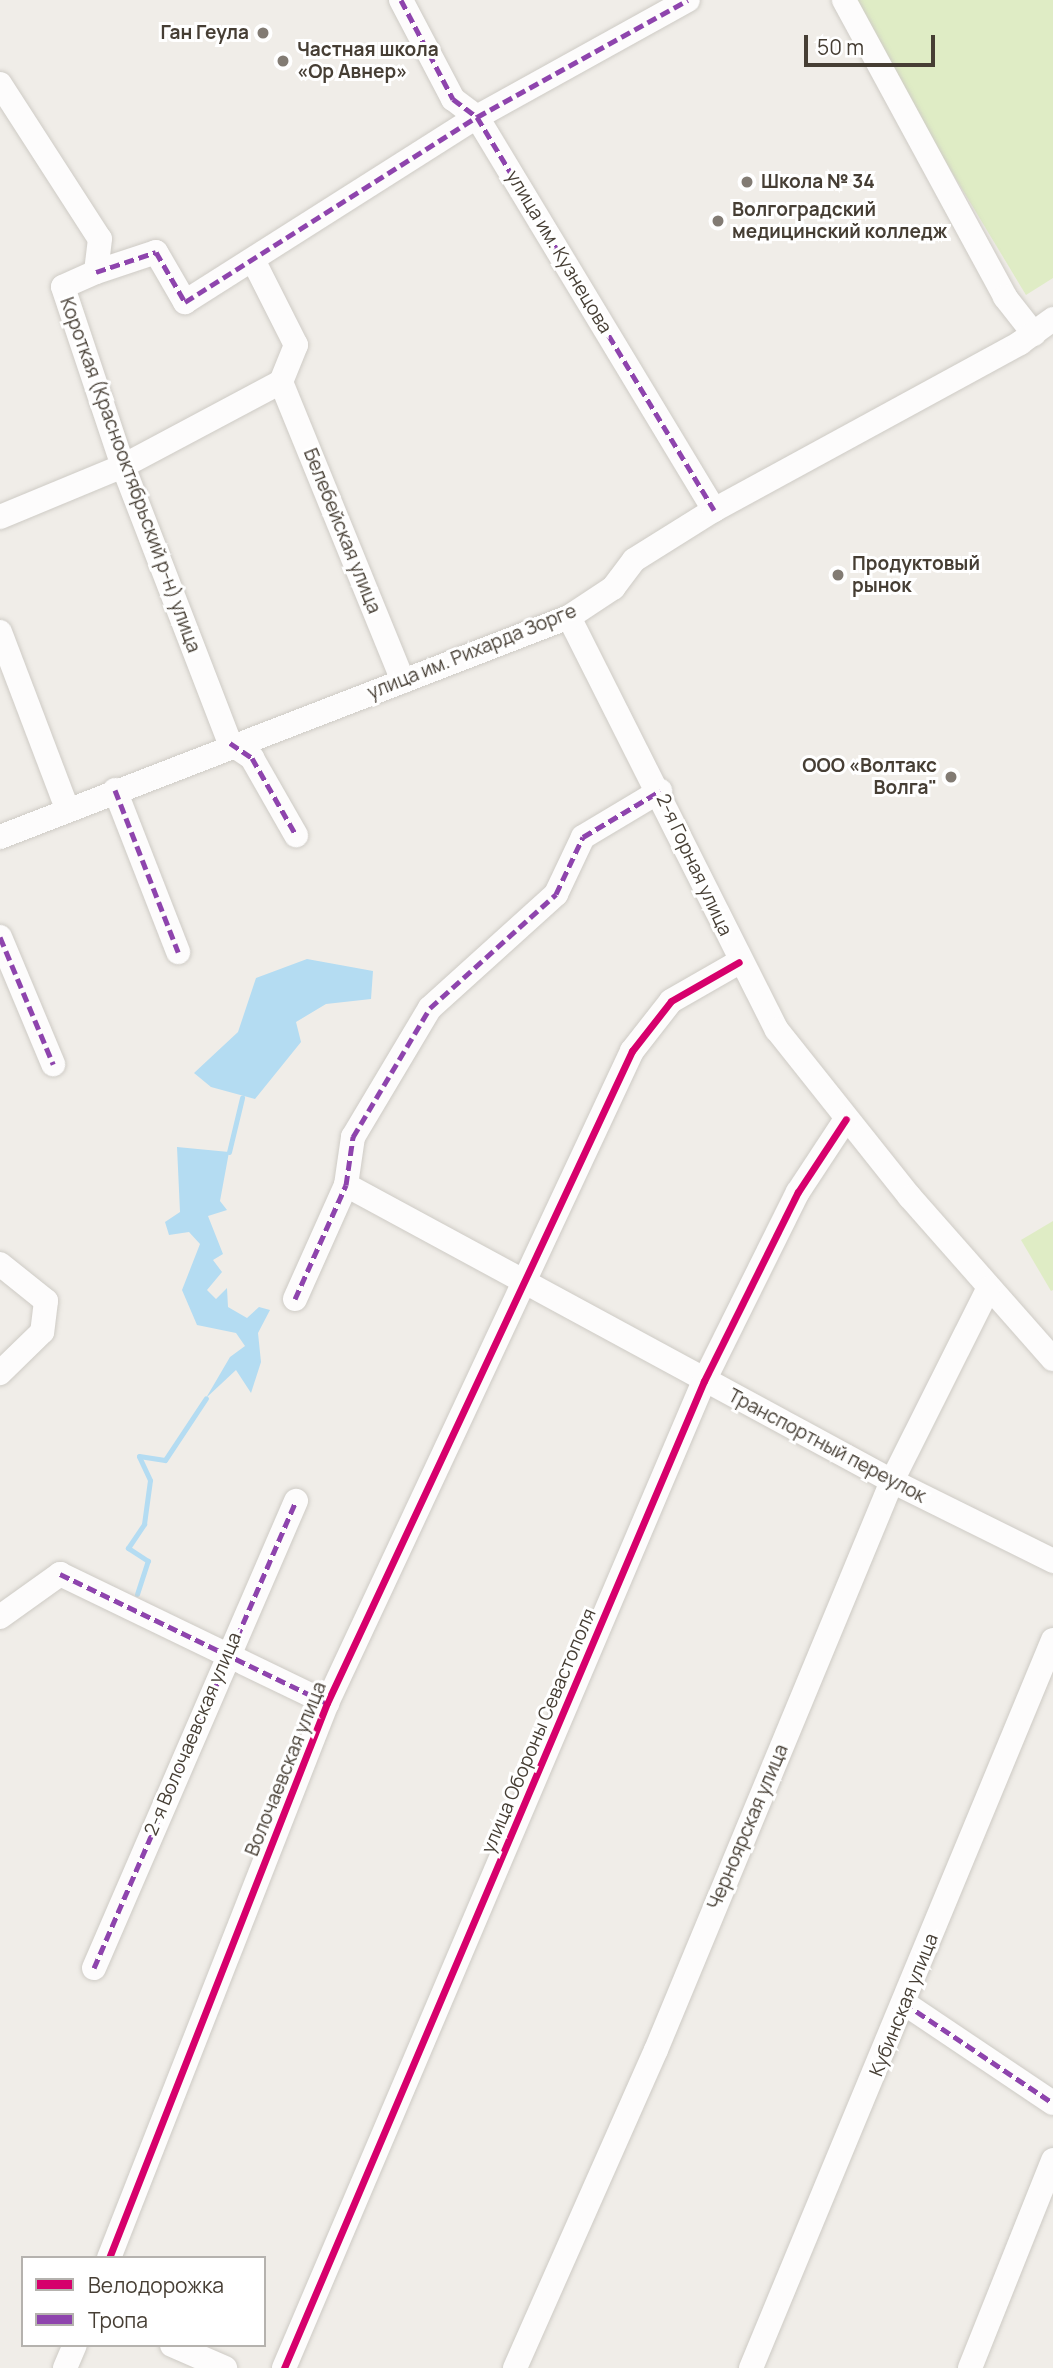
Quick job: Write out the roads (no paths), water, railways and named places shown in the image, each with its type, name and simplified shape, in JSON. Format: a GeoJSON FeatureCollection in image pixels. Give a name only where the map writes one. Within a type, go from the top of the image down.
{"type":"FeatureCollection","features":[{"type":"Feature","properties":{"kind":"street","name":"улица им. Кузнецова"},"geometry":{"type":"LineString","coordinates":[[401,0],[453,99],[477,117],[714,510]]}},
{"type":"Feature","properties":{"kind":"street"},"geometry":{"type":"LineString","coordinates":[[0,84],[100,239],[96,272],[156,253],[185,302],[254,262],[477,117],[688,0]]}},
{"type":"Feature","properties":{"kind":"street"},"geometry":{"type":"LineString","coordinates":[[844,0],[1005,297],[1043,327]]}},
{"type":"Feature","properties":{"kind":"street"},"geometry":{"type":"LineString","coordinates":[[0,517],[123,466],[281,382],[296,345],[254,262]]}},
{"type":"Feature","properties":{"kind":"street","name":"Короткая (Краснооктябрьский р-н) улица"},"geometry":{"type":"LineString","coordinates":[[96,272],[63,287],[123,466],[230,743]]}},
{"type":"Feature","properties":{"kind":"street","name":"улица им. Рихарда Зорге"},"geometry":{"type":"LineString","coordinates":[[0,837],[230,743],[403,681],[569,617],[613,588],[634,560],[714,510],[1043,327]]}},
{"type":"Feature","properties":{"kind":"street","name":"Белебейская улица"},"geometry":{"type":"LineString","coordinates":[[281,382],[403,681]]}},
{"type":"Feature","properties":{"kind":"street","name":"2-я Горная улица"},"geometry":{"type":"LineString","coordinates":[[569,617],[660,791],[739,961],[777,1030],[846,1119],[988,1289],[1053,1359]]}},
{"type":"Feature","properties":{"kind":"street"},"geometry":{"type":"LineString","coordinates":[[0,632],[67,808]]}},
{"type":"Feature","properties":{"kind":"street"},"geometry":{"type":"LineString","coordinates":[[230,743],[252,758],[296,835]]}},
{"type":"Feature","properties":{"kind":"street"},"geometry":{"type":"LineString","coordinates":[[115,790],[178,952]]}},
{"type":"Feature","properties":{"kind":"street"},"geometry":{"type":"LineString","coordinates":[[295,1299],[346,1185],[353,1136],[430,1008],[556,894],[583,837],[660,791]]}},
{"type":"Feature","properties":{"kind":"street"},"geometry":{"type":"LineString","coordinates":[[0,937],[52,1064]]}},
{"type":"Feature","properties":{"kind":"street","name":"Волочаевская улица"},"geometry":{"type":"LineString","coordinates":[[110,2256],[327,1703],[526,1284],[632,1051],[671,1001],[739,961]]}},
{"type":"Feature","properties":{"kind":"street","name":"улица Обороны Севастополя"},"geometry":{"type":"LineString","coordinates":[[284,2368],[704,1381],[792,1204],[846,1119]]}},
{"type":"Feature","properties":{"kind":"street","name":"Транспортный переулок"},"geometry":{"type":"LineString","coordinates":[[346,1185],[892,1481],[1053,1561]]}},
{"type":"Feature","properties":{"kind":"street"},"geometry":{"type":"LineString","coordinates":[[0,1264],[46,1301],[42,1332],[0,1373]]}},
{"type":"Feature","properties":{"kind":"street","name":"Черноярская улица"},"geometry":{"type":"LineString","coordinates":[[514,2368],[656,2050],[892,1481],[988,1289]]}},
{"type":"Feature","properties":{"kind":"street","name":"2-я Волочаевская улица"},"geometry":{"type":"LineString","coordinates":[[94,1968],[224,1657],[296,1502]]}},
{"type":"Feature","properties":{"kind":"street"},"geometry":{"type":"LineString","coordinates":[[0,1617],[60,1574],[224,1657],[327,1703]]}},
{"type":"Feature","properties":{"kind":"street","name":"Кубинская улица"},"geometry":{"type":"LineString","coordinates":[[751,2368],[1053,1640]]}},
{"type":"Feature","properties":{"kind":"street"},"geometry":{"type":"LineString","coordinates":[[904,2003],[1053,2103]]}},
{"type":"Feature","properties":{"kind":"street"},"geometry":{"type":"LineString","coordinates":[[970,2368],[1053,2160]]}},
{"type":"Feature","properties":{"kind":"street"},"geometry":{"type":"LineString","coordinates":[[65,2368],[74,2347]]}},
{"type":"Feature","properties":{"kind":"street"},"geometry":{"type":"LineString","coordinates":[[177,2347],[225,2368]]}},
{"type":"Feature","properties":{"kind":"water"},"geometry":{"type":"Polygon","coordinates":[[[307,959],[373,971],[371,999],[326,1004],[296,1022],[301,1042],[255,1099],[211,1087],[194,1073],[238,1032],[256,978],[307,959]]]}},
{"type":"Feature","properties":{"kind":"water"},"geometry":{"type":"Polygon","coordinates":[[[177,1147],[229,1152],[220,1201],[227,1210],[208,1216],[223,1254],[213,1260],[222,1272],[207,1290],[216,1299],[227,1288],[228,1307],[247,1318],[259,1307],[270,1310],[258,1333],[261,1362],[251,1393],[236,1370],[206,1398],[230,1357],[245,1346],[236,1333],[197,1325],[182,1290],[200,1244],[189,1232],[169,1235],[165,1222],[180,1212],[177,1147]]]}},
{"type":"Feature","properties":{"kind":"waterway"},"geometry":{"type":"LineString","coordinates":[[229,1152],[242,1098]]}},
{"type":"Feature","properties":{"kind":"waterway"},"geometry":{"type":"LineString","coordinates":[[137,1594],[148,1561],[128,1548],[144,1524],[150,1480],[139,1456],[165,1460],[206,1398]]}},
{"type":"Feature","properties":{"kind":"place","name":"Ган Геула"},"geometry":{"type":"Point","coordinates":[263,33]}},
{"type":"Feature","properties":{"kind":"place","name":"Частная школа «Ор Авнер»"},"geometry":{"type":"Point","coordinates":[283,61]}},
{"type":"Feature","properties":{"kind":"place","name":"Школа № 34"},"geometry":{"type":"Point","coordinates":[747,182]}},
{"type":"Feature","properties":{"kind":"place","name":"Волгоградский медицинский колледж"},"geometry":{"type":"Point","coordinates":[718,221]}},
{"type":"Feature","properties":{"kind":"place","name":"Продуктовый рынок"},"geometry":{"type":"Point","coordinates":[838,575]}},
{"type":"Feature","properties":{"kind":"place","name":"ООО «Волтакс Волга\""},"geometry":{"type":"Point","coordinates":[951,777]}}]}
